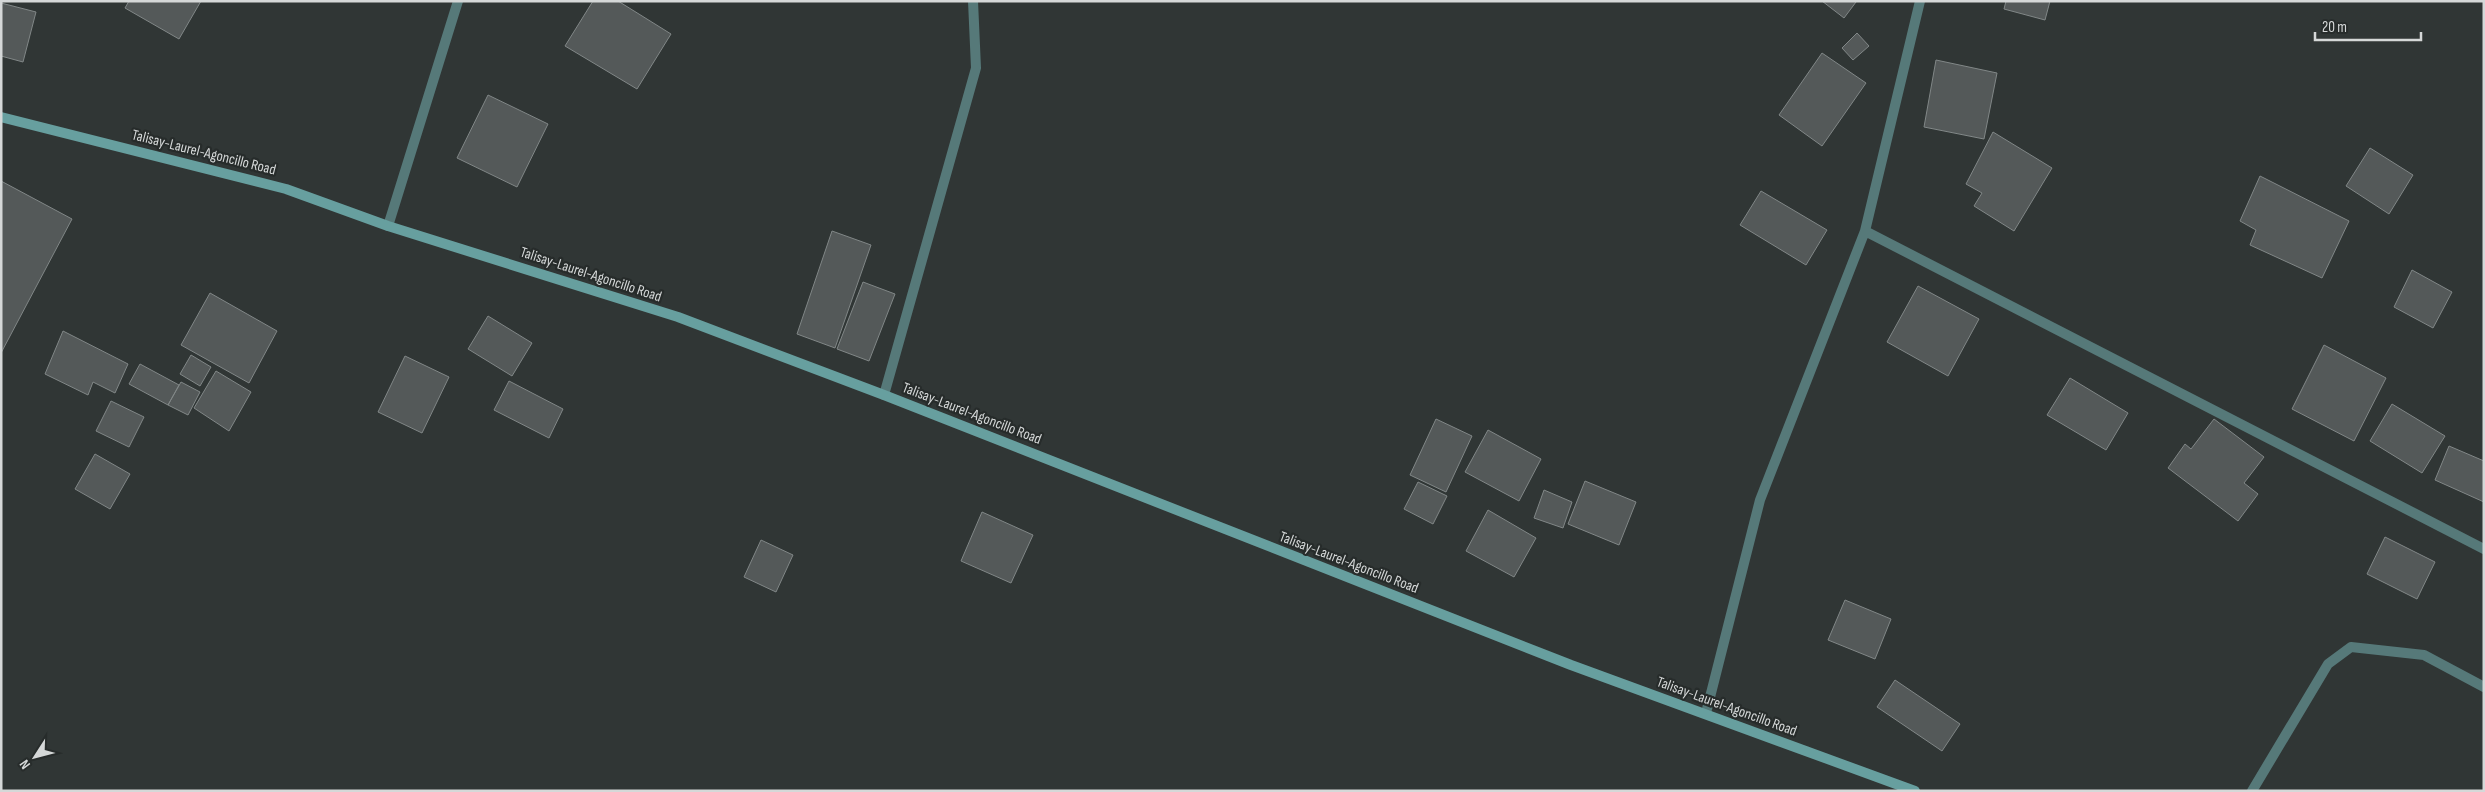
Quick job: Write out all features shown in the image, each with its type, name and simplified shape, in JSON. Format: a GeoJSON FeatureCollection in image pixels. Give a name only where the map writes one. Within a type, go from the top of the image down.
{"type":"FeatureCollection","features":[{"type":"Feature","properties":{"kind":"main road","name":"Talisay-Laurel-Agoncillo Road"},"geometry":{"type":"LineString","coordinates":[[1,116],[286,189],[388,226],[678,317],[884,395],[1561,661],[1915,791]]}},
{"type":"Feature","properties":{"kind":"street"},"geometry":{"type":"LineString","coordinates":[[388,226],[458,1]]}},
{"type":"Feature","properties":{"kind":"street"},"geometry":{"type":"LineString","coordinates":[[884,395],[976,68],[973,1]]}},
{"type":"Feature","properties":{"kind":"street"},"geometry":{"type":"LineString","coordinates":[[1706,713],[1760,500],[1865,231],[1920,1]]}},
{"type":"Feature","properties":{"kind":"street"},"geometry":{"type":"LineString","coordinates":[[1865,231],[2484,549]]}},
{"type":"Feature","properties":{"kind":"street"},"geometry":{"type":"LineString","coordinates":[[2252,791],[2328,664],[2351,647],[2424,655],[2484,688]]}},
{"type":"Feature","properties":{"kind":"building"},"geometry":{"type":"Polygon","coordinates":[[[129,1],[201,1],[179,39],[125,8],[129,1]]]}},
{"type":"Feature","properties":{"kind":"building"},"geometry":{"type":"Polygon","coordinates":[[[593,1],[618,1],[671,34],[637,89],[565,46],[593,1]]]}},
{"type":"Feature","properties":{"kind":"building"},"geometry":{"type":"Polygon","coordinates":[[[1822,1],[1855,1],[1856,2],[1844,18],[1822,1]]]}},
{"type":"Feature","properties":{"kind":"building"},"geometry":{"type":"Polygon","coordinates":[[[2006,1],[2050,1],[2045,20],[2004,9],[2006,1]]]}},
{"type":"Feature","properties":{"kind":"building"},"geometry":{"type":"Polygon","coordinates":[[[1,3],[36,12],[23,62],[1,56],[1,3]]]}},
{"type":"Feature","properties":{"kind":"building"},"geometry":{"type":"Polygon","coordinates":[[[1857,33],[1869,46],[1853,60],[1842,48],[1857,33]]]}},
{"type":"Feature","properties":{"kind":"building"},"geometry":{"type":"Polygon","coordinates":[[[1822,53],[1866,83],[1822,146],[1779,115],[1822,53]]]}},
{"type":"Feature","properties":{"kind":"building"},"geometry":{"type":"Polygon","coordinates":[[[1936,60],[1997,73],[1984,139],[1924,127],[1936,60]]]}},
{"type":"Feature","properties":{"kind":"building"},"geometry":{"type":"Polygon","coordinates":[[[488,95],[548,124],[517,187],[457,158],[488,95]]]}},
{"type":"Feature","properties":{"kind":"building"},"geometry":{"type":"Polygon","coordinates":[[[1993,132],[2052,168],[2014,231],[1974,206],[1982,193],[1966,184],[1993,132]]]}},
{"type":"Feature","properties":{"kind":"building"},"geometry":{"type":"Polygon","coordinates":[[[2370,148],[2413,175],[2389,214],[2346,186],[2370,148]]]}},
{"type":"Feature","properties":{"kind":"building"},"geometry":{"type":"Polygon","coordinates":[[[2260,176],[2349,221],[2322,278],[2250,245],[2256,230],[2240,221],[2260,176]]]}},
{"type":"Feature","properties":{"kind":"building"},"geometry":{"type":"Polygon","coordinates":[[[1,181],[72,219],[1,353],[1,181]]]}},
{"type":"Feature","properties":{"kind":"building"},"geometry":{"type":"Polygon","coordinates":[[[1761,191],[1827,230],[1806,265],[1740,225],[1761,191]]]}},
{"type":"Feature","properties":{"kind":"building"},"geometry":{"type":"Polygon","coordinates":[[[832,231],[871,245],[835,348],[797,334],[832,231]]]}},
{"type":"Feature","properties":{"kind":"building"},"geometry":{"type":"Polygon","coordinates":[[[2412,270],[2452,292],[2433,328],[2394,307],[2412,270]]]}},
{"type":"Feature","properties":{"kind":"building"},"geometry":{"type":"Polygon","coordinates":[[[863,282],[895,294],[869,361],[837,349],[863,282]]]}},
{"type":"Feature","properties":{"kind":"building"},"geometry":{"type":"Polygon","coordinates":[[[1918,286],[1979,319],[1948,376],[1887,342],[1918,286]]]}},
{"type":"Feature","properties":{"kind":"building"},"geometry":{"type":"Polygon","coordinates":[[[210,293],[277,331],[249,383],[181,345],[210,293]]]}},
{"type":"Feature","properties":{"kind":"building"},"geometry":{"type":"Polygon","coordinates":[[[488,316],[532,343],[512,376],[468,349],[488,316]]]}},
{"type":"Feature","properties":{"kind":"building"},"geometry":{"type":"Polygon","coordinates":[[[63,331],[128,364],[115,393],[93,382],[88,395],[45,374],[63,331]]]}},
{"type":"Feature","properties":{"kind":"building"},"geometry":{"type":"Polygon","coordinates":[[[2324,345],[2386,378],[2354,441],[2292,409],[2324,345]]]}},
{"type":"Feature","properties":{"kind":"building"},"geometry":{"type":"Polygon","coordinates":[[[191,355],[211,367],[200,386],[180,374],[191,355]]]}},
{"type":"Feature","properties":{"kind":"building"},"geometry":{"type":"Polygon","coordinates":[[[405,356],[449,377],[422,433],[378,412],[405,356]]]}},
{"type":"Feature","properties":{"kind":"building"},"geometry":{"type":"Polygon","coordinates":[[[140,364],[179,385],[168,405],[129,384],[140,364]]]}},
{"type":"Feature","properties":{"kind":"building"},"geometry":{"type":"Polygon","coordinates":[[[216,371],[251,392],[229,431],[194,408],[216,371]]]}},
{"type":"Feature","properties":{"kind":"building"},"geometry":{"type":"Polygon","coordinates":[[[2070,378],[2128,413],[2106,450],[2047,415],[2070,378]]]}},
{"type":"Feature","properties":{"kind":"building"},"geometry":{"type":"Polygon","coordinates":[[[509,381],[563,409],[549,438],[494,410],[509,381]]]}},
{"type":"Feature","properties":{"kind":"building"},"geometry":{"type":"Polygon","coordinates":[[[181,382],[200,392],[188,415],[168,405],[181,382]]]}},
{"type":"Feature","properties":{"kind":"building"},"geometry":{"type":"Polygon","coordinates":[[[111,401],[144,417],[129,447],[96,431],[111,401]]]}},
{"type":"Feature","properties":{"kind":"building"},"geometry":{"type":"Polygon","coordinates":[[[2392,404],[2445,436],[2422,473],[2370,441],[2392,404]]]}},
{"type":"Feature","properties":{"kind":"building"},"geometry":{"type":"Polygon","coordinates":[[[1436,419],[1472,436],[1446,492],[1410,475],[1436,419]]]}},
{"type":"Feature","properties":{"kind":"building"},"geometry":{"type":"Polygon","coordinates":[[[2214,419],[2264,457],[2244,483],[2258,494],[2238,521],[2168,468],[2185,444],[2191,449],[2214,419]]]}},
{"type":"Feature","properties":{"kind":"building"},"geometry":{"type":"Polygon","coordinates":[[[1488,430],[1541,459],[1519,501],[1465,472],[1488,430]]]}},
{"type":"Feature","properties":{"kind":"building"},"geometry":{"type":"Polygon","coordinates":[[[2449,446],[2484,461],[2484,502],[2435,480],[2449,446]]]}},
{"type":"Feature","properties":{"kind":"building"},"geometry":{"type":"Polygon","coordinates":[[[95,454],[130,474],[110,509],[75,489],[95,454]]]}},
{"type":"Feature","properties":{"kind":"building"},"geometry":{"type":"Polygon","coordinates":[[[1585,481],[1636,502],[1619,545],[1568,524],[1585,481]]]}},
{"type":"Feature","properties":{"kind":"building"},"geometry":{"type":"Polygon","coordinates":[[[1418,482],[1447,496],[1433,524],[1404,509],[1418,482]]]}},
{"type":"Feature","properties":{"kind":"building"},"geometry":{"type":"Polygon","coordinates":[[[1544,490],[1572,502],[1563,528],[1534,518],[1544,490]]]}},
{"type":"Feature","properties":{"kind":"building"},"geometry":{"type":"Polygon","coordinates":[[[1488,510],[1536,538],[1514,577],[1466,551],[1488,510]]]}},
{"type":"Feature","properties":{"kind":"building"},"geometry":{"type":"Polygon","coordinates":[[[982,512],[1033,535],[1011,583],[961,561],[982,512]]]}},
{"type":"Feature","properties":{"kind":"building"},"geometry":{"type":"Polygon","coordinates":[[[2385,537],[2435,562],[2417,599],[2367,574],[2385,537]]]}},
{"type":"Feature","properties":{"kind":"building"},"geometry":{"type":"Polygon","coordinates":[[[761,540],[793,555],[776,592],[744,577],[761,540]]]}},
{"type":"Feature","properties":{"kind":"building"},"geometry":{"type":"Polygon","coordinates":[[[1845,600],[1891,619],[1875,659],[1828,640],[1845,600]]]}},
{"type":"Feature","properties":{"kind":"building"},"geometry":{"type":"Polygon","coordinates":[[[1895,680],[1960,724],[1942,751],[1877,707],[1895,680]]]}}]}
